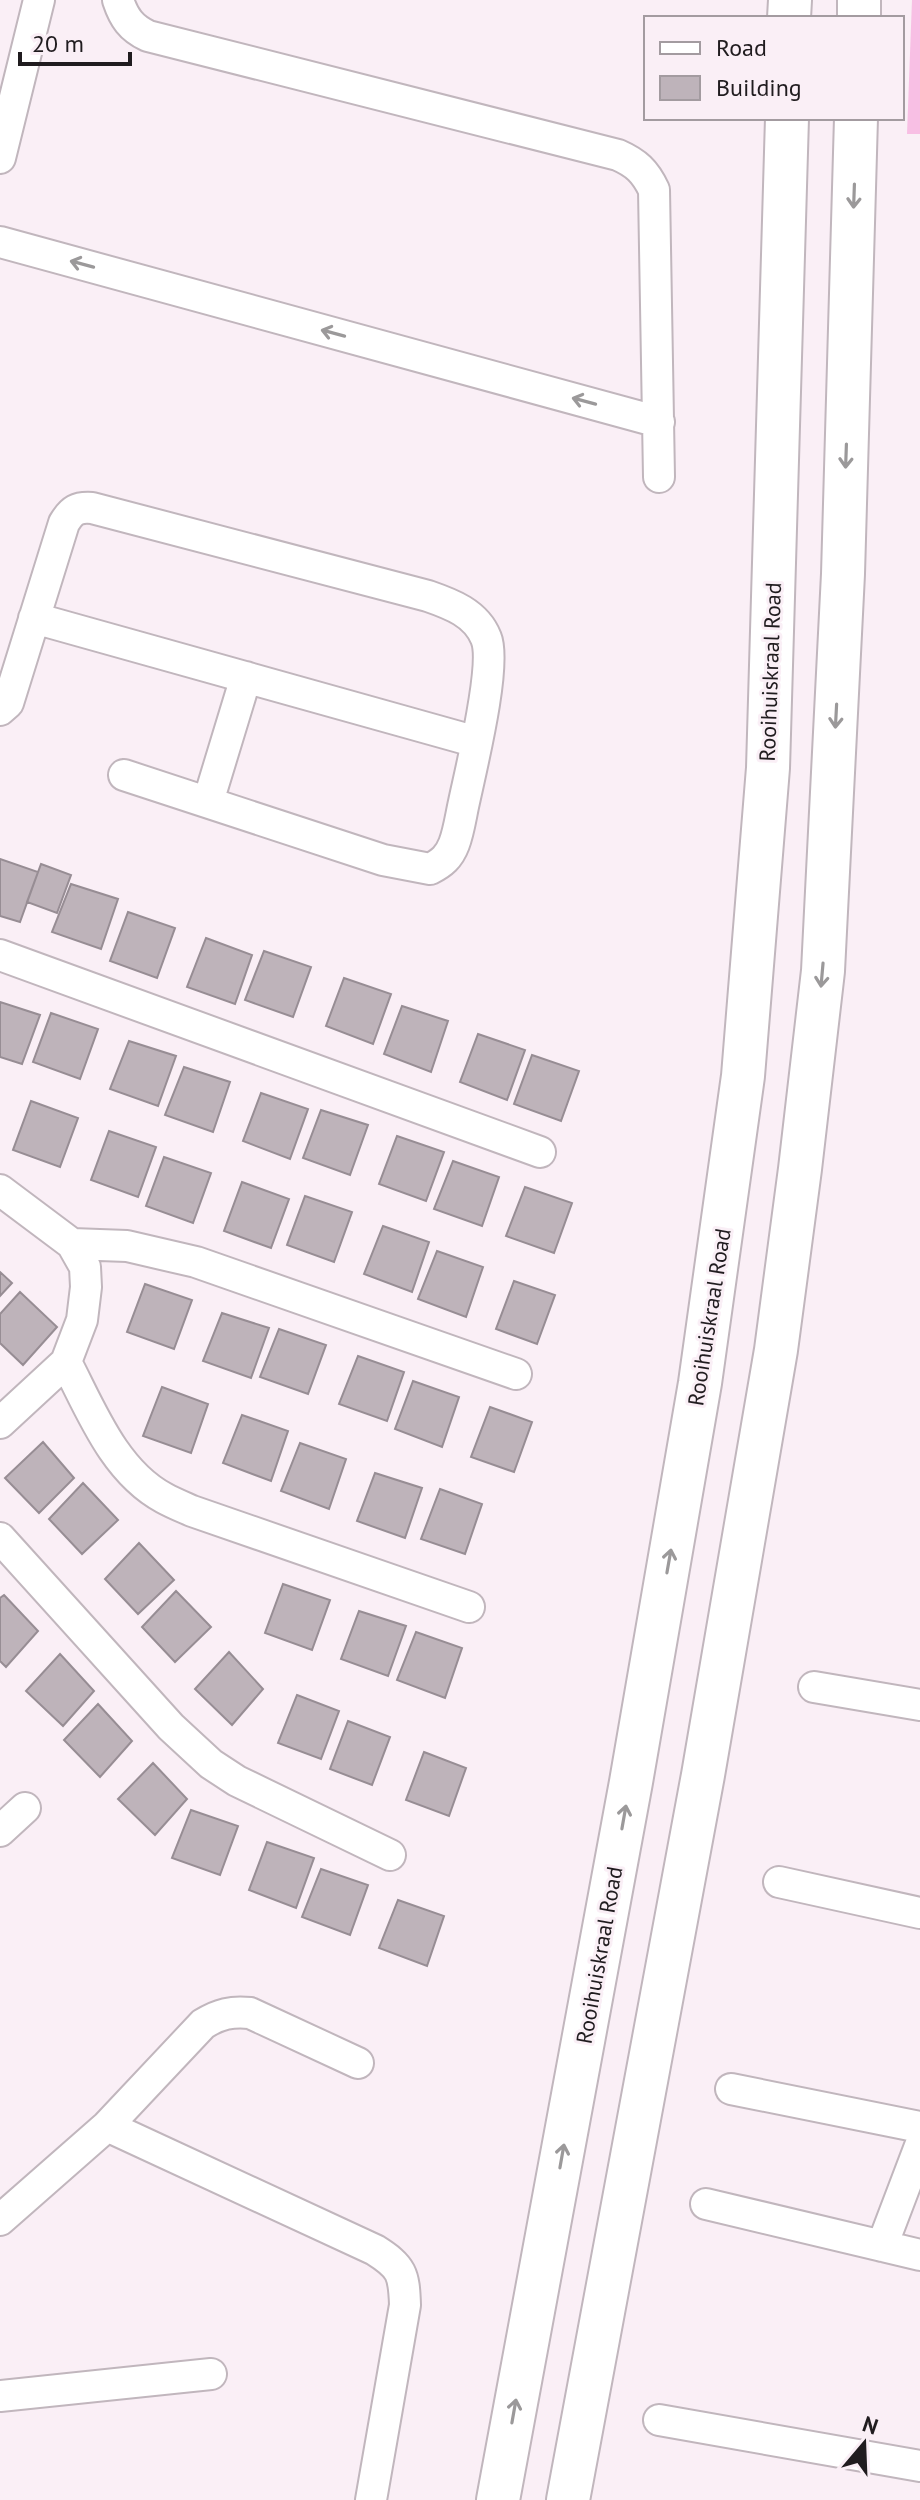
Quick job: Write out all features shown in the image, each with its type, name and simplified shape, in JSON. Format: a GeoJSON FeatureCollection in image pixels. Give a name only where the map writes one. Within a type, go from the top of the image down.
{"type":"FeatureCollection","features":[{"type":"Feature","properties":{"kind":"main road","name":"Rooihuiskraal Road"},"geometry":{"type":"LineString","coordinates":[[498,2500],[631,1782],[687,1460],[742,1090],[768,768],[787,120]]}},
{"type":"Feature","properties":{"kind":"main road"},"geometry":{"type":"LineString","coordinates":[[568,2500],[706,1759],[776,1350],[800,1169],[823,971],[843,574],[856,120]]}},
{"type":"Feature","properties":{"kind":"street"},"geometry":{"type":"LineString","coordinates":[[0,158],[39,0]]}},
{"type":"Feature","properties":{"kind":"street"},"geometry":{"type":"LineString","coordinates":[[118,0],[132,28],[148,36],[618,155],[646,172],[654,190],[659,477]]}},
{"type":"Feature","properties":{"kind":"street"},"geometry":{"type":"LineString","coordinates":[[0,242],[659,422]]}},
{"type":"Feature","properties":{"kind":"street"},"geometry":{"type":"LineString","coordinates":[[0,710],[8,703],[64,523],[70,513],[79,507],[428,596],[464,611],[485,636],[489,664],[477,742],[454,844],[445,861],[430,869],[383,860],[124,775]]}},
{"type":"Feature","properties":{"kind":"street"},"geometry":{"type":"LineString","coordinates":[[34,618],[477,742]]}},
{"type":"Feature","properties":{"kind":"street"},"geometry":{"type":"LineString","coordinates":[[208,802],[246,677]]}},
{"type":"Feature","properties":{"kind":"street"},"geometry":{"type":"LineString","coordinates":[[0,955],[540,1152]]}},
{"type":"Feature","properties":{"kind":"street"},"geometry":{"type":"LineString","coordinates":[[0,1190],[72,1244],[85,1267],[86,1287],[82,1320],[66,1362],[0,1423]]}},
{"type":"Feature","properties":{"kind":"street"},"geometry":{"type":"LineString","coordinates":[[72,1244],[127,1246],[196,1262],[516,1374]]}},
{"type":"Feature","properties":{"kind":"street"},"geometry":{"type":"LineString","coordinates":[[66,1362],[117,1455],[161,1497],[192,1511],[469,1607]]}},
{"type":"Feature","properties":{"kind":"street"},"geometry":{"type":"LineString","coordinates":[[0,1538],[171,1727],[211,1764],[237,1781],[390,1855]]}},
{"type":"Feature","properties":{"kind":"street"},"geometry":{"type":"LineString","coordinates":[[814,1687],[920,1705]]}},
{"type":"Feature","properties":{"kind":"street"},"geometry":{"type":"LineString","coordinates":[[0,1831],[25,1808]]}},
{"type":"Feature","properties":{"kind":"street"},"geometry":{"type":"LineString","coordinates":[[779,1882],[920,1913]]}},
{"type":"Feature","properties":{"kind":"street"},"geometry":{"type":"LineString","coordinates":[[0,2220],[107,2126],[203,2024],[218,2015],[235,2011],[250,2013],[358,2063]]}},
{"type":"Feature","properties":{"kind":"street"},"geometry":{"type":"LineString","coordinates":[[731,2089],[920,2127]]}},
{"type":"Feature","properties":{"kind":"street"},"geometry":{"type":"LineString","coordinates":[[107,2126],[375,2250],[396,2263],[404,2281],[405,2305],[371,2500]]}},
{"type":"Feature","properties":{"kind":"street"},"geometry":{"type":"LineString","coordinates":[[882,2246],[920,2146]]}},
{"type":"Feature","properties":{"kind":"street"},"geometry":{"type":"LineString","coordinates":[[706,2204],[920,2255]]}},
{"type":"Feature","properties":{"kind":"street"},"geometry":{"type":"LineString","coordinates":[[0,2396],[211,2374]]}},
{"type":"Feature","properties":{"kind":"street"},"geometry":{"type":"LineString","coordinates":[[659,2420],[920,2466]]}},
{"type":"Feature","properties":{"kind":"shaded area"},"geometry":{"type":"Polygon","coordinates":[[[912,0],[920,0],[920,134],[907,134],[912,0]]]}},
{"type":"Feature","properties":{"kind":"building"},"geometry":{"type":"Polygon","coordinates":[[[0,859],[38,872],[20,922],[0,916],[0,859]]]}},
{"type":"Feature","properties":{"kind":"building"},"geometry":{"type":"Polygon","coordinates":[[[41,864],[71,875],[57,913],[27,902],[41,864]]]}},
{"type":"Feature","properties":{"kind":"building"},"geometry":{"type":"Polygon","coordinates":[[[71,884],[118,899],[101,949],[52,932],[71,884]]]}},
{"type":"Feature","properties":{"kind":"building"},"geometry":{"type":"Polygon","coordinates":[[[128,912],[175,928],[157,978],[110,961],[128,912]]]}},
{"type":"Feature","properties":{"kind":"building"},"geometry":{"type":"Polygon","coordinates":[[[206,938],[252,955],[235,1004],[187,987],[206,938]]]}},
{"type":"Feature","properties":{"kind":"building"},"geometry":{"type":"Polygon","coordinates":[[[264,951],[311,967],[293,1017],[245,1000],[264,951]]]}},
{"type":"Feature","properties":{"kind":"building"},"geometry":{"type":"Polygon","coordinates":[[[344,978],[391,994],[373,1044],[326,1026],[344,978]]]}},
{"type":"Feature","properties":{"kind":"building"},"geometry":{"type":"Polygon","coordinates":[[[0,1002],[40,1015],[22,1064],[0,1057],[0,1002]]]}},
{"type":"Feature","properties":{"kind":"building"},"geometry":{"type":"Polygon","coordinates":[[[402,1006],[448,1021],[431,1072],[384,1054],[402,1006]]]}},
{"type":"Feature","properties":{"kind":"building"},"geometry":{"type":"Polygon","coordinates":[[[51,1013],[98,1029],[80,1079],[33,1062],[51,1013]]]}},
{"type":"Feature","properties":{"kind":"building"},"geometry":{"type":"Polygon","coordinates":[[[478,1034],[525,1050],[507,1100],[460,1082],[478,1034]]]}},
{"type":"Feature","properties":{"kind":"building"},"geometry":{"type":"Polygon","coordinates":[[[129,1041],[176,1056],[158,1106],[110,1089],[129,1041]]]}},
{"type":"Feature","properties":{"kind":"building"},"geometry":{"type":"Polygon","coordinates":[[[532,1055],[579,1071],[561,1121],[514,1104],[532,1055]]]}},
{"type":"Feature","properties":{"kind":"building"},"geometry":{"type":"Polygon","coordinates":[[[184,1067],[230,1082],[213,1132],[165,1115],[184,1067]]]}},
{"type":"Feature","properties":{"kind":"building"},"geometry":{"type":"Polygon","coordinates":[[[261,1093],[308,1109],[290,1159],[243,1141],[261,1093]]]}},
{"type":"Feature","properties":{"kind":"building"},"geometry":{"type":"Polygon","coordinates":[[[31,1101],[78,1118],[60,1167],[13,1150],[31,1101]]]}},
{"type":"Feature","properties":{"kind":"building"},"geometry":{"type":"Polygon","coordinates":[[[321,1110],[368,1125],[350,1175],[303,1158],[321,1110]]]}},
{"type":"Feature","properties":{"kind":"building"},"geometry":{"type":"Polygon","coordinates":[[[109,1131],[156,1147],[138,1197],[91,1180],[109,1131]]]}},
{"type":"Feature","properties":{"kind":"building"},"geometry":{"type":"Polygon","coordinates":[[[397,1136],[444,1152],[426,1201],[379,1184],[397,1136]]]}},
{"type":"Feature","properties":{"kind":"building"},"geometry":{"type":"Polygon","coordinates":[[[164,1157],[211,1173],[193,1223],[146,1206],[164,1157]]]}},
{"type":"Feature","properties":{"kind":"building"},"geometry":{"type":"Polygon","coordinates":[[[453,1161],[499,1177],[482,1226],[434,1209],[453,1161]]]}},
{"type":"Feature","properties":{"kind":"building"},"geometry":{"type":"Polygon","coordinates":[[[242,1182],[289,1199],[271,1248],[224,1231],[242,1182]]]}},
{"type":"Feature","properties":{"kind":"building"},"geometry":{"type":"Polygon","coordinates":[[[525,1187],[572,1203],[554,1253],[506,1236],[525,1187]]]}},
{"type":"Feature","properties":{"kind":"building"},"geometry":{"type":"Polygon","coordinates":[[[305,1196],[352,1212],[334,1262],[287,1245],[305,1196]]]}},
{"type":"Feature","properties":{"kind":"building"},"geometry":{"type":"Polygon","coordinates":[[[383,1226],[429,1242],[412,1292],[364,1274],[383,1226]]]}},
{"type":"Feature","properties":{"kind":"building"},"geometry":{"type":"Polygon","coordinates":[[[437,1251],[483,1267],[466,1317],[418,1299],[437,1251]]]}},
{"type":"Feature","properties":{"kind":"building"},"geometry":{"type":"Polygon","coordinates":[[[0,1272],[12,1283],[0,1296],[0,1272]]]}},
{"type":"Feature","properties":{"kind":"building"},"geometry":{"type":"Polygon","coordinates":[[[514,1281],[555,1295],[537,1344],[496,1329],[514,1281]]]}},
{"type":"Feature","properties":{"kind":"building"},"geometry":{"type":"Polygon","coordinates":[[[145,1284],[192,1300],[174,1349],[127,1332],[145,1284]]]}},
{"type":"Feature","properties":{"kind":"building"},"geometry":{"type":"Polygon","coordinates":[[[20,1292],[57,1327],[23,1365],[0,1343],[0,1314],[20,1292]]]}},
{"type":"Feature","properties":{"kind":"building"},"geometry":{"type":"Polygon","coordinates":[[[222,1313],[269,1328],[251,1378],[203,1361],[222,1313]]]}},
{"type":"Feature","properties":{"kind":"building"},"geometry":{"type":"Polygon","coordinates":[[[279,1329],[326,1345],[308,1394],[260,1377],[279,1329]]]}},
{"type":"Feature","properties":{"kind":"building"},"geometry":{"type":"Polygon","coordinates":[[[358,1356],[404,1372],[387,1421],[339,1404],[358,1356]]]}},
{"type":"Feature","properties":{"kind":"building"},"geometry":{"type":"Polygon","coordinates":[[[413,1381],[459,1397],[442,1447],[395,1429],[413,1381]]]}},
{"type":"Feature","properties":{"kind":"building"},"geometry":{"type":"Polygon","coordinates":[[[162,1387],[208,1404],[191,1453],[143,1436],[162,1387]]]}},
{"type":"Feature","properties":{"kind":"building"},"geometry":{"type":"Polygon","coordinates":[[[490,1407],[532,1422],[514,1472],[471,1457],[490,1407]]]}},
{"type":"Feature","properties":{"kind":"building"},"geometry":{"type":"Polygon","coordinates":[[[242,1415],[288,1431],[271,1481],[223,1463],[242,1415]]]}},
{"type":"Feature","properties":{"kind":"building"},"geometry":{"type":"Polygon","coordinates":[[[43,1442],[74,1478],[39,1513],[5,1478],[43,1442]]]}},
{"type":"Feature","properties":{"kind":"building"},"geometry":{"type":"Polygon","coordinates":[[[300,1443],[346,1459],[329,1509],[281,1491],[300,1443]]]}},
{"type":"Feature","properties":{"kind":"building"},"geometry":{"type":"Polygon","coordinates":[[[375,1473],[422,1488],[405,1538],[357,1521],[375,1473]]]}},
{"type":"Feature","properties":{"kind":"building"},"geometry":{"type":"Polygon","coordinates":[[[83,1483],[118,1520],[82,1554],[49,1519],[83,1483]]]}},
{"type":"Feature","properties":{"kind":"building"},"geometry":{"type":"Polygon","coordinates":[[[440,1489],[482,1504],[465,1554],[421,1539],[440,1489]]]}},
{"type":"Feature","properties":{"kind":"building"},"geometry":{"type":"Polygon","coordinates":[[[139,1543],[174,1580],[138,1614],[105,1579],[139,1543]]]}},
{"type":"Feature","properties":{"kind":"building"},"geometry":{"type":"Polygon","coordinates":[[[283,1584],[330,1600],[312,1650],[265,1633],[283,1584]]]}},
{"type":"Feature","properties":{"kind":"building"},"geometry":{"type":"Polygon","coordinates":[[[176,1591],[211,1627],[175,1662],[142,1627],[176,1591]]]}},
{"type":"Feature","properties":{"kind":"building"},"geometry":{"type":"Polygon","coordinates":[[[4,1595],[38,1631],[6,1667],[0,1661],[0,1598],[4,1595]]]}},
{"type":"Feature","properties":{"kind":"building"},"geometry":{"type":"Polygon","coordinates":[[[359,1611],[406,1626],[388,1676],[341,1659],[359,1611]]]}},
{"type":"Feature","properties":{"kind":"building"},"geometry":{"type":"Polygon","coordinates":[[[416,1632],[462,1648],[445,1698],[397,1680],[416,1632]]]}},
{"type":"Feature","properties":{"kind":"building"},"geometry":{"type":"Polygon","coordinates":[[[229,1652],[263,1689],[232,1725],[195,1689],[229,1652]]]}},
{"type":"Feature","properties":{"kind":"building"},"geometry":{"type":"Polygon","coordinates":[[[60,1654],[94,1691],[63,1726],[26,1691],[60,1654]]]}},
{"type":"Feature","properties":{"kind":"building"},"geometry":{"type":"Polygon","coordinates":[[[297,1695],[339,1711],[321,1759],[278,1743],[297,1695]]]}},
{"type":"Feature","properties":{"kind":"building"},"geometry":{"type":"Polygon","coordinates":[[[98,1704],[132,1741],[100,1777],[64,1740],[98,1704]]]}},
{"type":"Feature","properties":{"kind":"building"},"geometry":{"type":"Polygon","coordinates":[[[348,1721],[390,1737],[372,1785],[330,1769],[348,1721]]]}},
{"type":"Feature","properties":{"kind":"building"},"geometry":{"type":"Polygon","coordinates":[[[424,1752],[466,1768],[449,1816],[406,1800],[424,1752]]]}},
{"type":"Feature","properties":{"kind":"building"},"geometry":{"type":"Polygon","coordinates":[[[153,1763],[187,1799],[155,1835],[118,1799],[153,1763]]]}},
{"type":"Feature","properties":{"kind":"building"},"geometry":{"type":"Polygon","coordinates":[[[191,1810],[238,1826],[220,1875],[172,1858],[191,1810]]]}},
{"type":"Feature","properties":{"kind":"building"},"geometry":{"type":"Polygon","coordinates":[[[267,1842],[314,1858],[296,1908],[249,1890],[267,1842]]]}},
{"type":"Feature","properties":{"kind":"building"},"geometry":{"type":"Polygon","coordinates":[[[321,1869],[368,1885],[350,1935],[302,1917],[321,1869]]]}},
{"type":"Feature","properties":{"kind":"building"},"geometry":{"type":"Polygon","coordinates":[[[398,1900],[444,1916],[427,1966],[379,1948],[398,1900]]]}}]}
